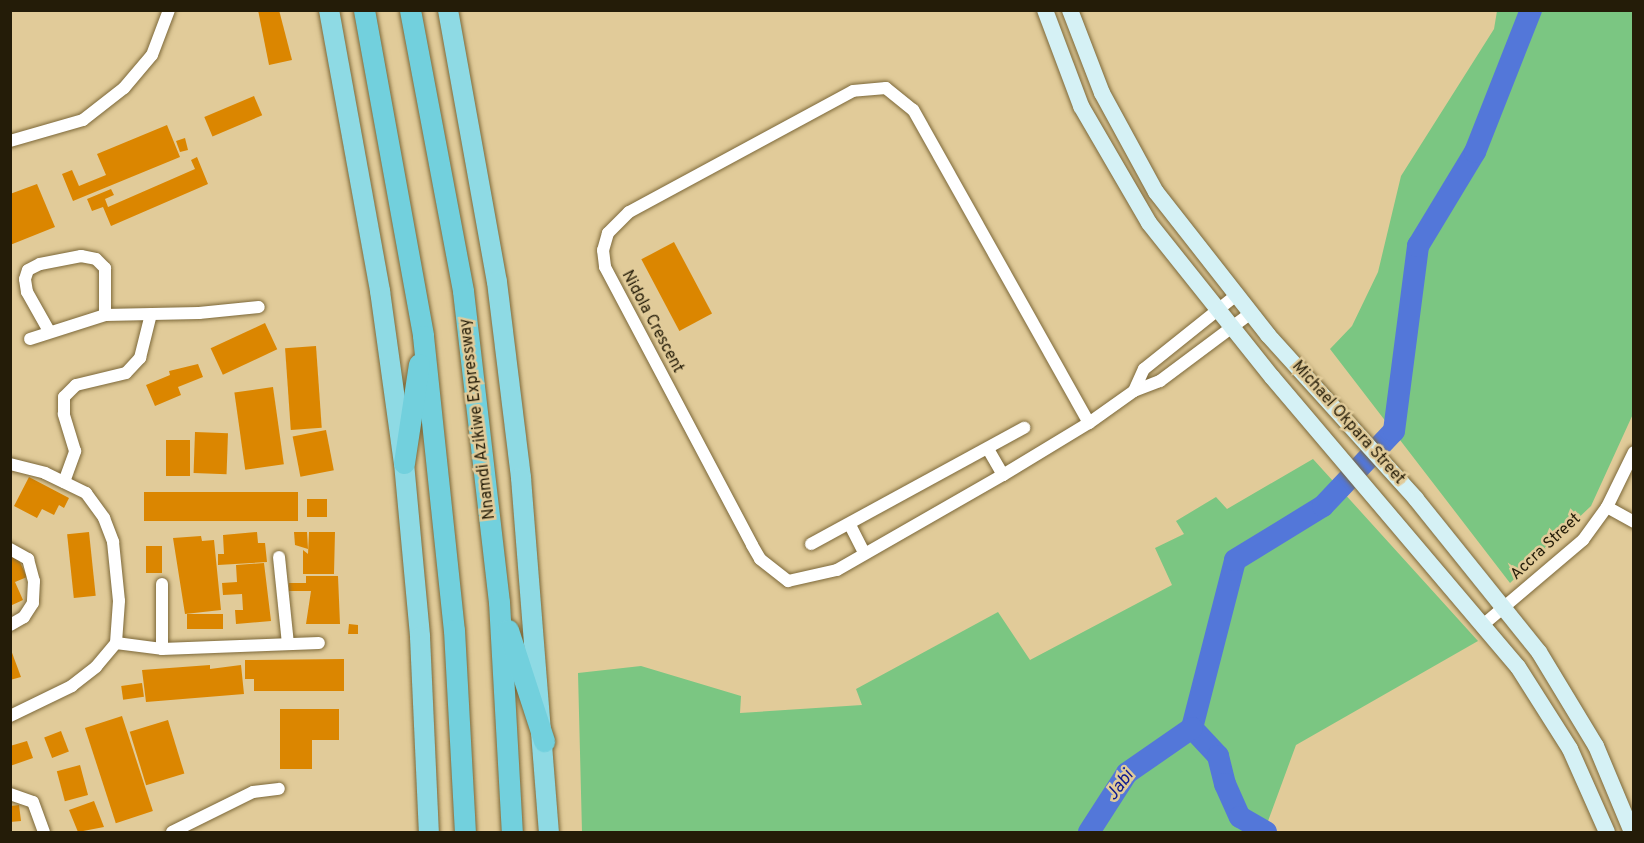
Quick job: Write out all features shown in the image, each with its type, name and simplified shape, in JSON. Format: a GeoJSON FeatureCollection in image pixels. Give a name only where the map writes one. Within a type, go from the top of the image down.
{"type":"FeatureCollection","features":[{"type":"Feature","properties":{"kind":"highway"},"geometry":{"type":"LineString","coordinates":[[329,10],[378,280],[404,463],[420,637],[429,832]]}},
{"type":"Feature","properties":{"kind":"highway"},"geometry":{"type":"LineString","coordinates":[[364,10],[423,336],[454,630],[465,832]]}},
{"type":"Feature","properties":{"kind":"highway","name":"Nnamdi Azikiwe Expressway"},"geometry":{"type":"LineString","coordinates":[[410,10],[463,291],[499,602],[512,832]]}},
{"type":"Feature","properties":{"kind":"highway","name":"Nnamdi Azikiwe Expressway"},"geometry":{"type":"LineString","coordinates":[[448,10],[497,282],[521,478],[549,832]]}},
{"type":"Feature","properties":{"kind":"highway"},"geometry":{"type":"LineString","coordinates":[[404,463],[423,336]]}},
{"type":"Feature","properties":{"kind":"highway"},"geometry":{"type":"LineString","coordinates":[[499,602],[543,741]]}},
{"type":"Feature","properties":{"kind":"main road","name":"Michael Okpara Street"},"geometry":{"type":"LineString","coordinates":[[1045,10],[1081,106],[1114,167],[1149,223],[1216,309],[1315,428],[1394,516],[1484,624],[1559,730],[1606,832]]}},
{"type":"Feature","properties":{"kind":"main road","name":"Michael Okpara Street"},"geometry":{"type":"LineString","coordinates":[[1070,10],[1102,93],[1139,164],[1185,232],[1235,296],[1416,499],[1504,608],[1567,693],[1596,746],[1632,832]]}},
{"type":"Feature","properties":{"kind":"street"},"geometry":{"type":"LineString","coordinates":[[10,141],[83,120],[124,88],[152,55],[169,10]]}},
{"type":"Feature","properties":{"kind":"street","name":"Nidola Crescent"},"geometry":{"type":"LineString","coordinates":[[1089,423],[913,110],[886,88],[853,91],[630,212],[608,233],[603,250],[605,267],[760,559],[788,581],[805,580],[837,570],[864,552],[1003,475],[1089,423],[1134,391]]}},
{"type":"Feature","properties":{"kind":"street"},"geometry":{"type":"LineString","coordinates":[[49,331],[27,292],[25,279],[28,270],[40,264],[81,256],[96,259],[105,268],[105,315]]}},
{"type":"Feature","properties":{"kind":"street"},"geometry":{"type":"LineString","coordinates":[[1134,391],[1144,369],[1235,296]]}},
{"type":"Feature","properties":{"kind":"street"},"geometry":{"type":"LineString","coordinates":[[30,339],[49,331],[105,315],[259,307]]}},
{"type":"Feature","properties":{"kind":"street"},"geometry":{"type":"LineString","coordinates":[[1134,391],[1160,381],[1251,313]]}},
{"type":"Feature","properties":{"kind":"street"},"geometry":{"type":"LineString","coordinates":[[64,482],[75,451],[64,414],[64,397],[76,385],[126,373],[140,358],[151,314]]}},
{"type":"Feature","properties":{"kind":"street"},"geometry":{"type":"LineString","coordinates":[[812,544],[1024,428]]}},
{"type":"Feature","properties":{"kind":"street"},"geometry":{"type":"LineString","coordinates":[[988,449],[1003,475]]}},
{"type":"Feature","properties":{"kind":"street","name":"Accra Street"},"geometry":{"type":"LineString","coordinates":[[1484,624],[1583,540],[1607,507],[1634,452]]}},
{"type":"Feature","properties":{"kind":"street"},"geometry":{"type":"LineString","coordinates":[[10,464],[45,472],[86,493],[104,518],[113,542],[118,573],[116,643],[96,667],[72,686],[10,716]]}},
{"type":"Feature","properties":{"kind":"street"},"geometry":{"type":"LineString","coordinates":[[1607,507],[1634,522]]}},
{"type":"Feature","properties":{"kind":"street"},"geometry":{"type":"LineString","coordinates":[[850,525],[864,552]]}},
{"type":"Feature","properties":{"kind":"street"},"geometry":{"type":"LineString","coordinates":[[10,549],[28,560],[34,581],[33,603],[24,617],[10,625]]}},
{"type":"Feature","properties":{"kind":"street"},"geometry":{"type":"LineString","coordinates":[[279,557],[288,644]]}},
{"type":"Feature","properties":{"kind":"street"},"geometry":{"type":"LineString","coordinates":[[162,584],[162,649]]}},
{"type":"Feature","properties":{"kind":"street"},"geometry":{"type":"LineString","coordinates":[[116,643],[162,649],[319,643]]}},
{"type":"Feature","properties":{"kind":"street"},"geometry":{"type":"LineString","coordinates":[[172,832],[253,792],[279,789]]}},
{"type":"Feature","properties":{"kind":"street"},"geometry":{"type":"LineString","coordinates":[[10,794],[33,802],[44,832]]}},
{"type":"Feature","properties":{"kind":"green space"},"geometry":{"type":"Polygon","coordinates":[[[1497,11],[1634,11],[1633,414],[1591,506],[1510,583],[1330,349],[1352,326],[1378,272],[1401,176],[1494,29],[1497,11]]]}},
{"type":"Feature","properties":{"kind":"green space"},"geometry":{"type":"Polygon","coordinates":[[[1313,459],[1478,641],[1296,745],[1264,832],[582,832],[578,673],[641,666],[741,696],[740,713],[862,705],[856,689],[998,612],[1030,660],[1172,585],[1155,548],[1184,534],[1176,521],[1216,497],[1227,509],[1313,459]]]}},
{"type":"Feature","properties":{"kind":"building"},"geometry":{"type":"Polygon","coordinates":[[[258,10],[279,10],[292,60],[269,65],[258,10]]]}},
{"type":"Feature","properties":{"kind":"building"},"geometry":{"type":"Polygon","coordinates":[[[254,96],[262,115],[212,136],[204,117],[254,96]]]}},
{"type":"Feature","properties":{"kind":"building"},"geometry":{"type":"Polygon","coordinates":[[[167,125],[180,157],[73,201],[62,174],[72,170],[79,186],[106,175],[97,154],[167,125]]]}},
{"type":"Feature","properties":{"kind":"building"},"geometry":{"type":"Polygon","coordinates":[[[185,138],[188,150],[180,152],[176,141],[185,138]]]}},
{"type":"Feature","properties":{"kind":"building"},"geometry":{"type":"Polygon","coordinates":[[[197,157],[208,184],[111,226],[103,207],[92,211],[87,199],[111,189],[114,195],[105,199],[108,207],[195,169],[191,160],[197,157]]]}},
{"type":"Feature","properties":{"kind":"building"},"geometry":{"type":"Polygon","coordinates":[[[37,184],[55,227],[10,245],[10,194],[37,184]]]}},
{"type":"Feature","properties":{"kind":"building"},"geometry":{"type":"Polygon","coordinates":[[[674,242],[712,314],[679,331],[641,259],[674,242]]]}},
{"type":"Feature","properties":{"kind":"building"},"geometry":{"type":"Polygon","coordinates":[[[265,323],[277,349],[223,375],[211,348],[265,323]]]}},
{"type":"Feature","properties":{"kind":"building"},"geometry":{"type":"Polygon","coordinates":[[[316,346],[322,428],[291,430],[285,348],[316,346]]]}},
{"type":"Feature","properties":{"kind":"building"},"geometry":{"type":"Polygon","coordinates":[[[198,364],[203,377],[178,387],[181,395],[155,406],[146,385],[170,375],[169,371],[198,364]]]}},
{"type":"Feature","properties":{"kind":"building"},"geometry":{"type":"Polygon","coordinates":[[[273,387],[284,464],[245,470],[234,392],[273,387]]]}},
{"type":"Feature","properties":{"kind":"building"},"geometry":{"type":"Polygon","coordinates":[[[326,430],[334,470],[300,477],[293,436],[326,430]]]}},
{"type":"Feature","properties":{"kind":"building"},"geometry":{"type":"Polygon","coordinates":[[[195,432],[228,433],[227,474],[194,473],[195,432]]]}},
{"type":"Feature","properties":{"kind":"building"},"geometry":{"type":"Polygon","coordinates":[[[166,440],[190,440],[190,476],[166,476],[166,440]]]}},
{"type":"Feature","properties":{"kind":"building"},"geometry":{"type":"Polygon","coordinates":[[[29,477],[69,498],[64,508],[59,505],[54,515],[42,509],[37,518],[14,506],[29,477]]]}},
{"type":"Feature","properties":{"kind":"building"},"geometry":{"type":"Polygon","coordinates":[[[144,492],[298,492],[298,521],[144,521],[144,492]]]}},
{"type":"Feature","properties":{"kind":"building"},"geometry":{"type":"Polygon","coordinates":[[[307,499],[327,499],[327,517],[307,517],[307,499]]]}},
{"type":"Feature","properties":{"kind":"building"},"geometry":{"type":"Polygon","coordinates":[[[89,532],[96,596],[74,598],[67,534],[89,532]]]}},
{"type":"Feature","properties":{"kind":"building"},"geometry":{"type":"Polygon","coordinates":[[[257,532],[258,543],[265,543],[267,562],[218,565],[218,554],[224,554],[223,535],[257,532]]]}},
{"type":"Feature","properties":{"kind":"building"},"geometry":{"type":"Polygon","coordinates":[[[294,532],[307,532],[308,549],[295,545],[294,532]]]}},
{"type":"Feature","properties":{"kind":"building"},"geometry":{"type":"Polygon","coordinates":[[[309,532],[335,532],[334,574],[303,574],[303,550],[308,554],[309,532]]]}},
{"type":"Feature","properties":{"kind":"building"},"geometry":{"type":"Polygon","coordinates":[[[201,536],[202,541],[214,540],[221,610],[185,614],[173,538],[201,536]]]}},
{"type":"Feature","properties":{"kind":"building"},"geometry":{"type":"Polygon","coordinates":[[[146,546],[162,546],[162,573],[146,573],[146,546]]]}},
{"type":"Feature","properties":{"kind":"building"},"geometry":{"type":"Polygon","coordinates":[[[16,554],[27,577],[15,582],[23,600],[10,606],[10,557],[16,554]]]}},
{"type":"Feature","properties":{"kind":"building"},"geometry":{"type":"Polygon","coordinates":[[[264,563],[271,621],[236,624],[235,610],[243,610],[242,594],[223,595],[222,583],[237,582],[236,565],[264,563]]]}},
{"type":"Feature","properties":{"kind":"building"},"geometry":{"type":"Polygon","coordinates":[[[306,576],[338,576],[340,624],[306,624],[311,591],[289,591],[289,583],[306,583],[306,576]]]}},
{"type":"Feature","properties":{"kind":"building"},"geometry":{"type":"Polygon","coordinates":[[[187,614],[223,614],[223,629],[187,629],[187,614]]]}},
{"type":"Feature","properties":{"kind":"building"},"geometry":{"type":"Polygon","coordinates":[[[349,624],[358,625],[358,634],[348,634],[349,624]]]}},
{"type":"Feature","properties":{"kind":"building"},"geometry":{"type":"Polygon","coordinates":[[[10,651],[21,677],[10,680],[10,651]]]}},
{"type":"Feature","properties":{"kind":"building"},"geometry":{"type":"Polygon","coordinates":[[[344,659],[344,691],[254,691],[254,679],[245,679],[245,660],[344,659]]]}},
{"type":"Feature","properties":{"kind":"building"},"geometry":{"type":"Polygon","coordinates":[[[210,665],[210,669],[241,665],[244,694],[146,702],[142,670],[210,665]]]}},
{"type":"Feature","properties":{"kind":"building"},"geometry":{"type":"Polygon","coordinates":[[[142,683],[144,697],[123,700],[121,686],[142,683]]]}},
{"type":"Feature","properties":{"kind":"building"},"geometry":{"type":"Polygon","coordinates":[[[280,709],[339,709],[339,740],[312,740],[312,769],[280,769],[280,709]]]}},
{"type":"Feature","properties":{"kind":"building"},"geometry":{"type":"Polygon","coordinates":[[[122,716],[153,811],[116,823],[85,728],[122,716]]]}},
{"type":"Feature","properties":{"kind":"building"},"geometry":{"type":"Polygon","coordinates":[[[168,720],[184,774],[146,785],[130,732],[168,720]]]}},
{"type":"Feature","properties":{"kind":"building"},"geometry":{"type":"Polygon","coordinates":[[[61,731],[69,752],[52,758],[44,737],[61,731]]]}},
{"type":"Feature","properties":{"kind":"building"},"geometry":{"type":"Polygon","coordinates":[[[27,741],[33,758],[10,766],[10,746],[27,741]]]}},
{"type":"Feature","properties":{"kind":"building"},"geometry":{"type":"Polygon","coordinates":[[[80,765],[88,795],[65,801],[57,771],[80,765]]]}},
{"type":"Feature","properties":{"kind":"building"},"geometry":{"type":"Polygon","coordinates":[[[94,801],[104,827],[78,832],[69,810],[94,801]]]}},
{"type":"Feature","properties":{"kind":"building"},"geometry":{"type":"Polygon","coordinates":[[[19,805],[21,821],[10,822],[10,806],[19,805]]]}},
{"type":"Feature","properties":{"kind":"waterway"},"geometry":{"type":"LineString","coordinates":[[1192,728],[1235,560],[1323,506],[1394,431],[1418,246],[1475,152],[1531,10]]}},
{"type":"Feature","properties":{"kind":"waterway"},"geometry":{"type":"LineString","coordinates":[[1192,728],[1218,756],[1225,784],[1240,817],[1266,832]]}},
{"type":"Feature","properties":{"kind":"waterway","name":"Jabi"},"geometry":{"type":"LineString","coordinates":[[1089,832],[1127,773],[1192,728]]}}]}
